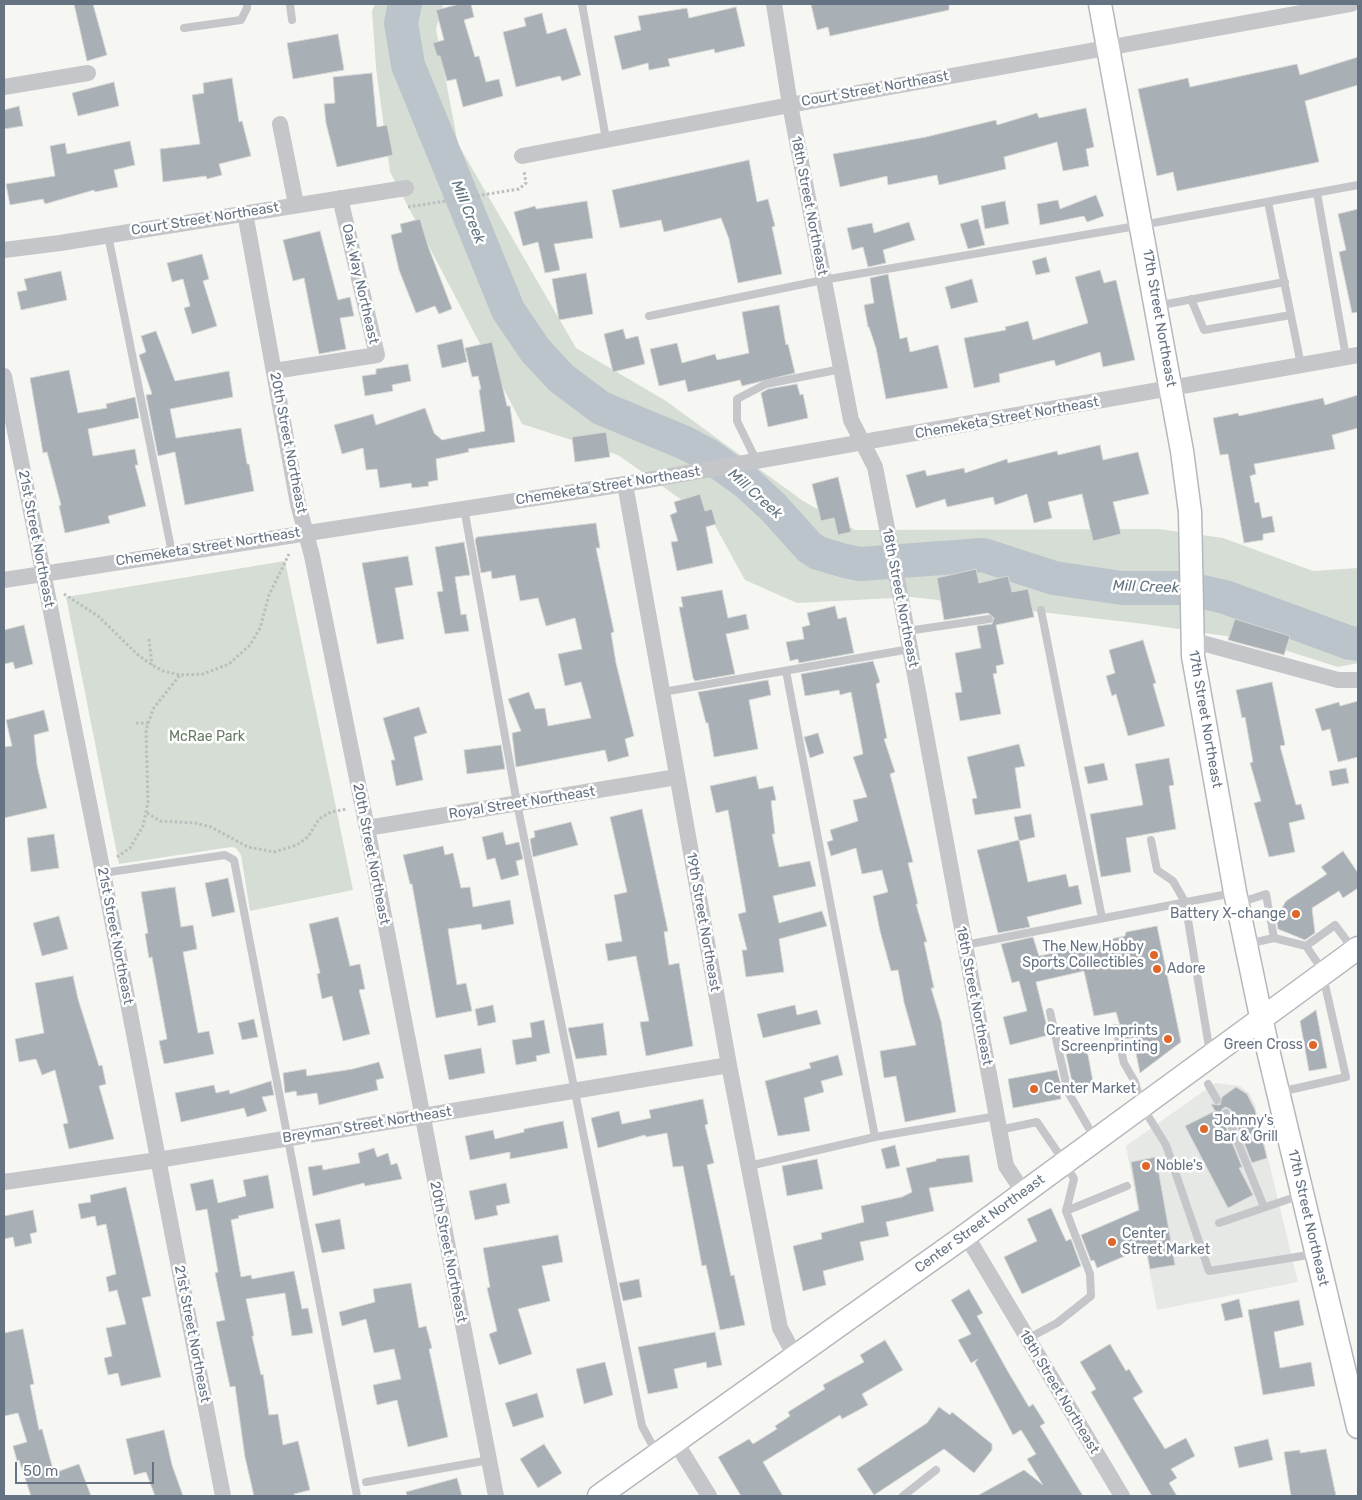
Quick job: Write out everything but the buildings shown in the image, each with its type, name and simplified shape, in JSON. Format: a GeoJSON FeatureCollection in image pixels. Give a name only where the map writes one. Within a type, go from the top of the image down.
{"type":"FeatureCollection","features":[{"type":"Feature","properties":{"kind":"main road","name":"17th Street Northeast"},"geometry":{"type":"LineString","coordinates":[[1100,4],[1142,225],[1166,366],[1172,388],[1190,512],[1191,640],[1236,898],[1278,1092],[1358,1427]]}},
{"type":"Feature","properties":{"kind":"main road","name":"Center Street Northeast"},"geometry":{"type":"LineString","coordinates":[[599,1496],[966,1236],[1095,1139],[1356,950]]}},
{"type":"Feature","properties":{"kind":"street","name":"18th Street Northeast"},"geometry":{"type":"LineString","coordinates":[[774,4],[790,105],[853,426],[864,444],[874,467],[900,588],[906,631],[1006,1166],[1024,1193]]}},
{"type":"Feature","properties":{"kind":"street","name":"Court Street Northeast"},"geometry":{"type":"LineString","coordinates":[[522,156],[790,105],[1351,4]]}},
{"type":"Feature","properties":{"kind":"street"},"geometry":{"type":"LineString","coordinates":[[4,87],[88,73]]}},
{"type":"Feature","properties":{"kind":"street"},"geometry":{"type":"LineString","coordinates":[[280,124],[296,204]]}},
{"type":"Feature","properties":{"kind":"street","name":"Court Street Northeast"},"geometry":{"type":"LineString","coordinates":[[4,250],[406,188]]}},
{"type":"Feature","properties":{"kind":"street","name":"Oak Way Northeast"},"geometry":{"type":"LineString","coordinates":[[274,371],[377,355],[340,198]]}},
{"type":"Feature","properties":{"kind":"street","name":"20th Street Northeast"},"geometry":{"type":"LineString","coordinates":[[245,212],[298,504],[306,532],[367,828],[421,1117],[496,1496]]}},
{"type":"Feature","properties":{"kind":"street","name":"Chemeketa Street Northeast"},"geometry":{"type":"LineString","coordinates":[[4,580],[44,578],[172,553],[625,484],[864,444],[1352,356]]}},
{"type":"Feature","properties":{"kind":"street","name":"21st Street Northeast"},"geometry":{"type":"LineString","coordinates":[[4,376],[104,873],[223,1496]]}},
{"type":"Feature","properties":{"kind":"street","name":"19th Street Northeast"},"geometry":{"type":"LineString","coordinates":[[625,484],[729,1066],[780,1328],[795,1356]]}},
{"type":"Feature","properties":{"kind":"street"},"geometry":{"type":"LineString","coordinates":[[1191,640],[1338,680],[1358,680]]}},
{"type":"Feature","properties":{"kind":"street","name":"Royal Street Northeast"},"geometry":{"type":"LineString","coordinates":[[367,828],[677,777]]}},
{"type":"Feature","properties":{"kind":"street","name":"Breyman Street Northeast"},"geometry":{"type":"LineString","coordinates":[[4,1182],[158,1160],[729,1066]]}},
{"type":"Feature","properties":{"kind":"street","name":"18th Street Northeast"},"geometry":{"type":"LineString","coordinates":[[966,1236],[1122,1496]]}},
{"type":"Feature","properties":{"kind":"street"},"geometry":{"type":"LineString","coordinates":[[666,1447],[708,1496]]}},
{"type":"Feature","properties":{"kind":"lane"},"geometry":{"type":"LineString","coordinates":[[184,28],[241,20],[247,4]]}},
{"type":"Feature","properties":{"kind":"lane"},"geometry":{"type":"LineString","coordinates":[[290,4],[292,20]]}},
{"type":"Feature","properties":{"kind":"lane"},"geometry":{"type":"LineString","coordinates":[[582,4],[606,139]]}},
{"type":"Feature","properties":{"kind":"lane"},"geometry":{"type":"LineString","coordinates":[[649,316],[823,280],[1142,225],[1358,185]]}},
{"type":"Feature","properties":{"kind":"lane"},"geometry":{"type":"LineString","coordinates":[[1317,193],[1352,356]]}},
{"type":"Feature","properties":{"kind":"lane"},"geometry":{"type":"LineString","coordinates":[[1268,202],[1301,365]]}},
{"type":"Feature","properties":{"kind":"lane"},"geometry":{"type":"LineString","coordinates":[[108,235],[172,553]]}},
{"type":"Feature","properties":{"kind":"lane"},"geometry":{"type":"LineString","coordinates":[[1156,306],[1284,282]]}},
{"type":"Feature","properties":{"kind":"lane"},"geometry":{"type":"LineString","coordinates":[[1191,299],[1204,330],[1291,315]]}},
{"type":"Feature","properties":{"kind":"lane"},"geometry":{"type":"LineString","coordinates":[[754,462],[737,421],[738,399],[766,384],[841,369]]}},
{"type":"Feature","properties":{"kind":"lane"},"geometry":{"type":"LineString","coordinates":[[464,508],[517,804],[642,1426],[666,1447]]}},
{"type":"Feature","properties":{"kind":"lane"},"geometry":{"type":"LineString","coordinates":[[1042,610],[1102,918]]}},
{"type":"Feature","properties":{"kind":"lane"},"geometry":{"type":"LineString","coordinates":[[906,631],[989,619]]}},
{"type":"Feature","properties":{"kind":"lane"},"geometry":{"type":"LineString","coordinates":[[663,692],[910,649]]}},
{"type":"Feature","properties":{"kind":"lane"},"geometry":{"type":"LineString","coordinates":[[786,671],[875,1137]]}},
{"type":"Feature","properties":{"kind":"lane"},"geometry":{"type":"LineString","coordinates":[[1151,840],[1157,870],[1173,881],[1185,902],[1211,1055]]}},
{"type":"Feature","properties":{"kind":"lane"},"geometry":{"type":"LineString","coordinates":[[104,873],[225,855],[234,860],[357,1496]]}},
{"type":"Feature","properties":{"kind":"lane"},"geometry":{"type":"LineString","coordinates":[[965,945],[1185,902],[1266,894],[1274,938]]}},
{"type":"Feature","properties":{"kind":"lane"},"geometry":{"type":"LineString","coordinates":[[1306,946],[1336,925],[1356,950]]}},
{"type":"Feature","properties":{"kind":"lane"},"geometry":{"type":"LineString","coordinates":[[1245,944],[1274,938],[1306,946],[1323,974],[1346,1078],[1278,1092]]}},
{"type":"Feature","properties":{"kind":"lane"},"geometry":{"type":"LineString","coordinates":[[1050,1012],[1068,1092],[1095,1139]]}},
{"type":"Feature","properties":{"kind":"lane"},"geometry":{"type":"LineString","coordinates":[[1116,1028],[1124,1063],[1135,1082],[1142,1106],[1166,1146],[1209,1271],[1317,1253]]}},
{"type":"Feature","properties":{"kind":"lane"},"geometry":{"type":"LineString","coordinates":[[1208,1084],[1218,1100]]}},
{"type":"Feature","properties":{"kind":"lane"},"geometry":{"type":"LineString","coordinates":[[1226,1113],[1264,1207]]}},
{"type":"Feature","properties":{"kind":"lane"},"geometry":{"type":"LineString","coordinates":[[749,1166],[875,1137],[998,1123],[1037,1122],[1065,1162],[1074,1179],[1066,1211],[1090,1274],[1092,1296],[1057,1323],[1027,1339]]}},
{"type":"Feature","properties":{"kind":"lane"},"geometry":{"type":"LineString","coordinates":[[1066,1211],[1128,1186]]}},
{"type":"Feature","properties":{"kind":"lane"},"geometry":{"type":"LineString","coordinates":[[1219,1223],[1302,1195]]}},
{"type":"Feature","properties":{"kind":"lane"},"geometry":{"type":"LineString","coordinates":[[366,1482],[488,1460]]}},
{"type":"Feature","properties":{"kind":"lane"},"geometry":{"type":"LineString","coordinates":[[903,1496],[936,1470]]}},
{"type":"Feature","properties":{"kind":"path"},"geometry":{"type":"LineString","coordinates":[[432,203],[524,186],[526,182],[522,156]]}},
{"type":"Feature","properties":{"kind":"path"},"geometry":{"type":"LineString","coordinates":[[44,578],[90,610],[152,665],[163,671],[180,675],[203,674],[216,671],[235,661],[245,651],[260,628],[269,594],[286,560],[306,532]]}},
{"type":"Feature","properties":{"kind":"path"},"geometry":{"type":"LineString","coordinates":[[149,639],[152,665]]}},
{"type":"Feature","properties":{"kind":"path"},"geometry":{"type":"LineString","coordinates":[[104,873],[114,859],[134,843],[141,832],[147,813],[145,746],[148,723],[158,702],[180,675]]}},
{"type":"Feature","properties":{"kind":"path"},"geometry":{"type":"LineString","coordinates":[[136,723],[148,723]]}},
{"type":"Feature","properties":{"kind":"path"},"geometry":{"type":"LineString","coordinates":[[147,813],[160,821],[195,823],[211,827],[257,851],[274,852],[288,850],[308,837],[319,818],[327,814],[362,806]]}},
{"type":"Feature","properties":{"kind":"shaded area"},"geometry":{"type":"Polygon","coordinates":[[[1215,1083],[1240,1086],[1249,1093],[1255,1105],[1298,1282],[1157,1310],[1126,1146],[1215,1083]]]}},
{"type":"Feature","properties":{"kind":"green space"},"geometry":{"type":"Polygon","coordinates":[[[375,4],[443,4],[436,29],[458,144],[576,348],[666,401],[803,501],[855,530],[1159,529],[1223,538],[1313,571],[1358,568],[1358,663],[1338,667],[1253,640],[1144,624],[912,597],[797,603],[745,580],[713,522],[618,455],[522,424],[390,172],[376,68],[372,11],[375,4]]]}},
{"type":"Feature","properties":{"kind":"green space","name":"McRae Park"},"geometry":{"type":"Polygon","coordinates":[[[285,561],[353,890],[250,911],[241,855],[236,848],[231,847],[119,864],[66,597],[285,561]]]}},
{"type":"Feature","properties":{"kind":"waterway","name":"Mill Creek"},"geometry":{"type":"LineString","coordinates":[[405,4],[401,23],[408,65],[508,310],[535,350],[561,378],[601,408],[685,443],[708,455],[747,483],[773,507],[809,547],[818,553],[860,564],[983,555],[1054,578],[1122,588],[1185,588],[1225,597],[1350,643],[1358,644]]}},
{"type":"Feature","properties":{"kind":"place","name":"Battery X-change"},"geometry":{"type":"Point","coordinates":[1296,914]}},
{"type":"Feature","properties":{"kind":"place","name":"The New Hobby Sports Collectibles"},"geometry":{"type":"Point","coordinates":[1154,955]}},
{"type":"Feature","properties":{"kind":"place","name":"Adore"},"geometry":{"type":"Point","coordinates":[1157,969]}},
{"type":"Feature","properties":{"kind":"place","name":"Creative Imprints Screenprinting"},"geometry":{"type":"Point","coordinates":[1168,1039]}},
{"type":"Feature","properties":{"kind":"place","name":"Green Cross"},"geometry":{"type":"Point","coordinates":[1313,1045]}},
{"type":"Feature","properties":{"kind":"place","name":"Center Market"},"geometry":{"type":"Point","coordinates":[1034,1089]}},
{"type":"Feature","properties":{"kind":"place","name":"Johnny's Bar & Grill"},"geometry":{"type":"Point","coordinates":[1204,1129]}},
{"type":"Feature","properties":{"kind":"place","name":"Noble's"},"geometry":{"type":"Point","coordinates":[1146,1166]}},
{"type":"Feature","properties":{"kind":"place","name":"Center Street Market"},"geometry":{"type":"Point","coordinates":[1112,1242]}}]}
